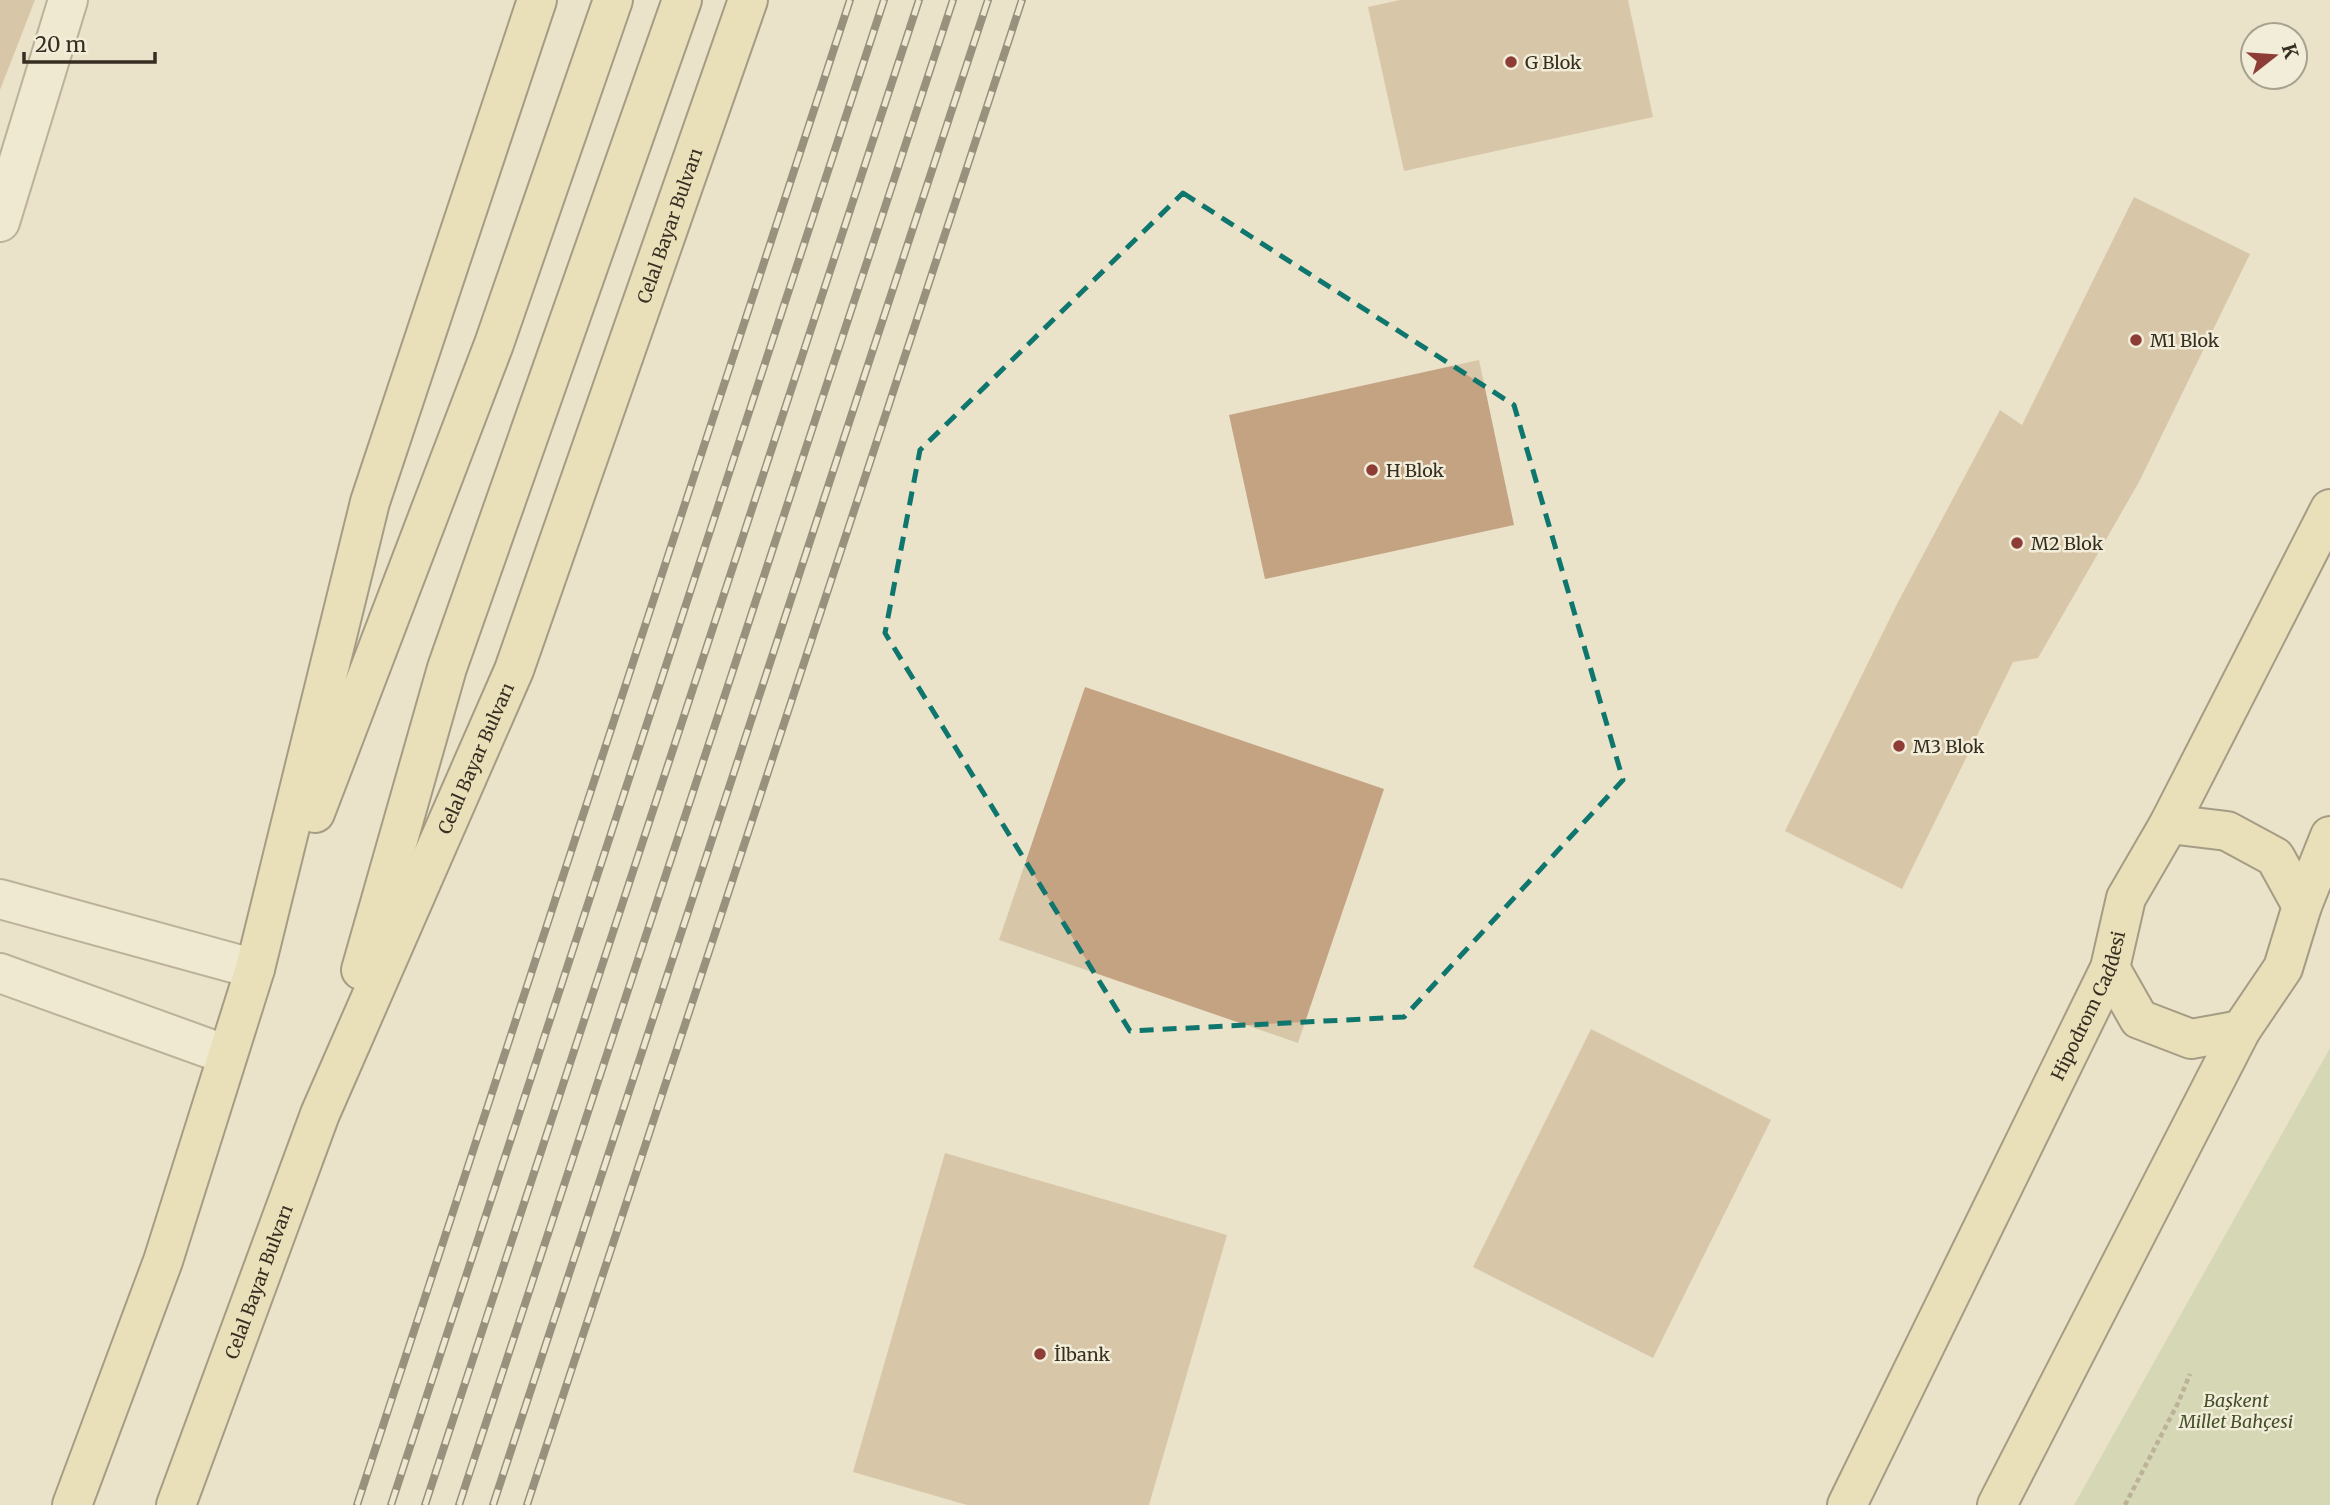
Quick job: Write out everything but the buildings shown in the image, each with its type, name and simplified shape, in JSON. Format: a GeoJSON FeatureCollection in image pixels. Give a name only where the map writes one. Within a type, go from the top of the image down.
{"type":"FeatureCollection","features":[{"type":"Feature","properties":{"kind":"main road"},"geometry":{"type":"LineString","coordinates":[[255,969],[370,502],[537,0]]}},
{"type":"Feature","properties":{"kind":"main road"},"geometry":{"type":"LineString","coordinates":[[72,1505],[163,1261],[255,969],[494,344],[613,0]]}},
{"type":"Feature","properties":{"kind":"main road"},"geometry":{"type":"LineString","coordinates":[[320,1114],[447,668],[682,0]]}},
{"type":"Feature","properties":{"kind":"main road","name":"Celal Bayar Bulvarı"},"geometry":{"type":"LineString","coordinates":[[176,1505],[320,1114],[514,670],[748,0]]}},
{"type":"Feature","properties":{"kind":"main road","name":"Hipodrom Caddesi"},"geometry":{"type":"LineString","coordinates":[[1847,1505],[2110,968],[2126,898],[2169,824],[2330,509]]}},
{"type":"Feature","properties":{"kind":"main road"},"geometry":{"type":"LineString","coordinates":[[2169,824],[2227,831],[2275,857],[2302,906]]}},
{"type":"Feature","properties":{"kind":"main road"},"geometry":{"type":"LineString","coordinates":[[1997,1505],[2241,1030],[2283,968],[2302,906],[2330,836]]}},
{"type":"Feature","properties":{"kind":"main road"},"geometry":{"type":"LineString","coordinates":[[2110,968],[2139,1019],[2191,1039],[2241,1030]]}},
{"type":"Feature","properties":{"kind":"street"},"geometry":{"type":"LineString","coordinates":[[0,222],[68,0]]}},
{"type":"Feature","properties":{"kind":"street"},"geometry":{"type":"LineString","coordinates":[[2302,906],[2330,868]]}},
{"type":"Feature","properties":{"kind":"street"},"geometry":{"type":"LineString","coordinates":[[0,899],[255,969]]}},
{"type":"Feature","properties":{"kind":"street"},"geometry":{"type":"LineString","coordinates":[[0,973],[227,1055]]}},
{"type":"Feature","properties":{"kind":"path"},"geometry":{"type":"LineString","coordinates":[[2125,1505],[2178,1403],[2190,1374]]}},
{"type":"Feature","properties":{"kind":"highlighted area"},"geometry":{"type":"Polygon","coordinates":[[[1183,193],[1514,405],[1623,780],[1404,1017],[1130,1031],[885,633],[920,450],[1183,193]]]}},
{"type":"Feature","properties":{"kind":"green space","name":"Başkent Millet Bahçesi"},"geometry":{"type":"Polygon","coordinates":[[[2330,1048],[2330,1505],[2074,1505],[2330,1048]]]}},
{"type":"Feature","properties":{"kind":"railway"},"geometry":{"type":"LineString","coordinates":[[357,1505],[850,0]]}},
{"type":"Feature","properties":{"kind":"railway"},"geometry":{"type":"LineString","coordinates":[[391,1505],[884,0]]}},
{"type":"Feature","properties":{"kind":"railway"},"geometry":{"type":"LineString","coordinates":[[425,1505],[919,0]]}},
{"type":"Feature","properties":{"kind":"railway"},"geometry":{"type":"LineString","coordinates":[[459,1505],[953,0]]}},
{"type":"Feature","properties":{"kind":"railway"},"geometry":{"type":"LineString","coordinates":[[493,1505],[988,0]]}},
{"type":"Feature","properties":{"kind":"railway"},"geometry":{"type":"LineString","coordinates":[[527,1505],[1022,0]]}},
{"type":"Feature","properties":{"kind":"place","name":"G Blok"},"geometry":{"type":"Point","coordinates":[1511,62]}},
{"type":"Feature","properties":{"kind":"place","name":"M1 Blok"},"geometry":{"type":"Point","coordinates":[2136,340]}},
{"type":"Feature","properties":{"kind":"place","name":"H Blok"},"geometry":{"type":"Point","coordinates":[1372,470]}},
{"type":"Feature","properties":{"kind":"place","name":"M2 Blok"},"geometry":{"type":"Point","coordinates":[2017,543]}},
{"type":"Feature","properties":{"kind":"place","name":"M3 Blok"},"geometry":{"type":"Point","coordinates":[1899,746]}},
{"type":"Feature","properties":{"kind":"place","name":"İlbank"},"geometry":{"type":"Point","coordinates":[1040,1354]}}]}
